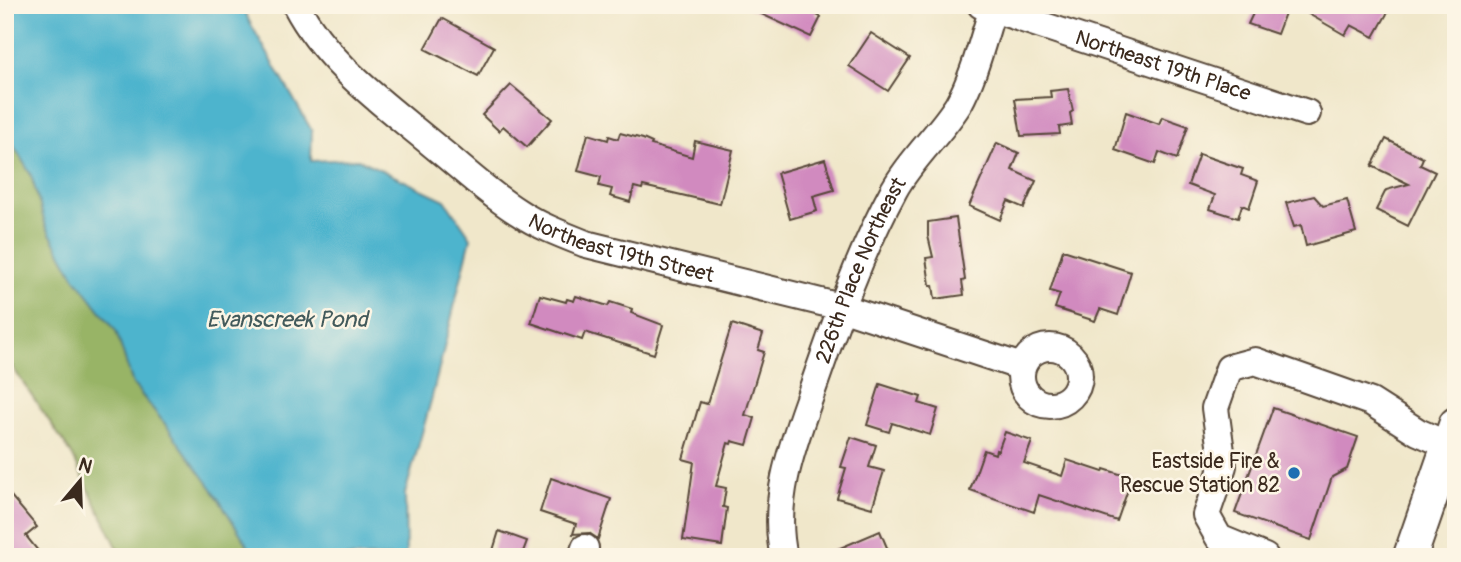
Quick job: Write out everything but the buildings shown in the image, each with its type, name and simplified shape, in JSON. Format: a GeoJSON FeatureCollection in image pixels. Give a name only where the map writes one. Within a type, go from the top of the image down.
{"type":"FeatureCollection","features":[{"type":"Feature","properties":{"kind":"main road"},"geometry":{"type":"LineString","coordinates":[[1410,557],[1452,434]]}},
{"type":"Feature","properties":{"kind":"street","name":"Northeast 19th Street"},"geometry":{"type":"LineString","coordinates":[[296,5],[323,48],[357,81],[517,212],[542,226],[586,244],[841,307],[1022,367]]}},
{"type":"Feature","properties":{"kind":"street","name":"226th Place Northeast"},"geometry":{"type":"LineString","coordinates":[[784,557],[780,542],[780,509],[788,463],[841,307],[878,220],[897,186],[941,130],[969,81],[989,7]]}},
{"type":"Feature","properties":{"kind":"street","name":"Northeast 19th Place"},"geometry":{"type":"LineString","coordinates":[[989,7],[1307,113]]}},
{"type":"Feature","properties":{"kind":"street"},"geometry":{"type":"LineString","coordinates":[[1265,557],[1219,538],[1206,515],[1223,466],[1215,408],[1229,368],[1255,361],[1371,402],[1418,432],[1452,434]]}},
{"type":"Feature","properties":{"kind":"green space"},"geometry":{"type":"Polygon","coordinates":[[[5,131],[31,175],[46,226],[74,276],[116,331],[133,384],[213,490],[255,557],[122,557],[71,453],[5,356],[5,131]]]}},
{"type":"Feature","properties":{"kind":"water","name":"Evanscreek Pond"},"geometry":{"type":"Polygon","coordinates":[[[5,5],[243,5],[249,21],[312,131],[311,161],[358,159],[445,200],[471,238],[405,494],[406,557],[255,557],[213,490],[133,384],[116,331],[74,276],[46,226],[31,175],[5,131],[5,5]]]}},
{"type":"Feature","properties":{"kind":"place","name":"Eastside Fire & Rescue Station 82"},"geometry":{"type":"Point","coordinates":[1294,473]}}]}
